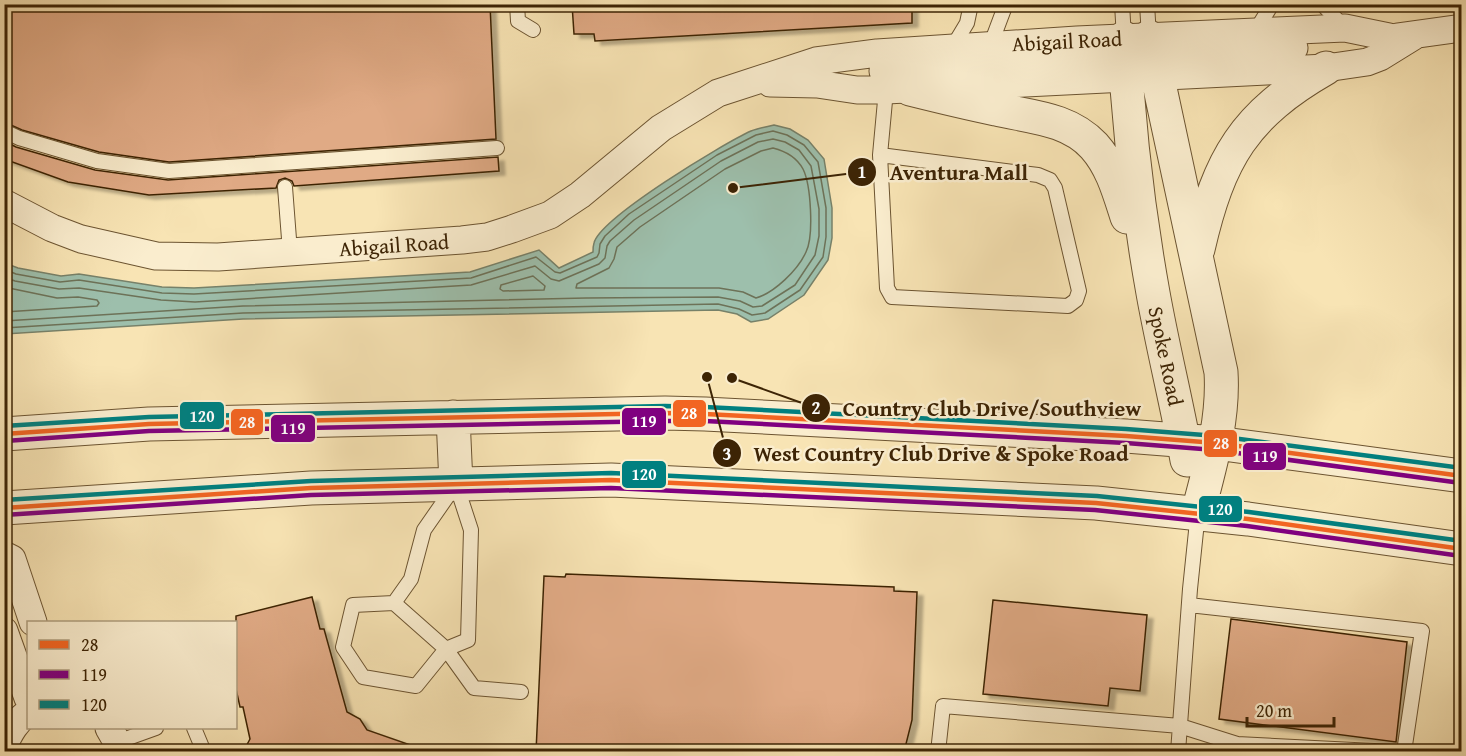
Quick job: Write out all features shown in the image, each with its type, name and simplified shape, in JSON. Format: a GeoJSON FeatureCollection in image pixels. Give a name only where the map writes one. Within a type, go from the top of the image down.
{"type":"FeatureCollection","features":[{"type":"Feature","properties":{"kind":"street","name":"Abigail Road"},"geometry":{"type":"LineString","coordinates":[[4,203],[81,240],[156,256],[203,258],[462,240],[487,237],[550,215],[580,195],[662,128],[718,93],[816,61],[877,53],[952,48],[984,56],[1021,44],[1139,58],[1255,32],[1345,28],[1401,36]]}},
{"type":"Feature","properties":{"kind":"street","name":"Abigail Road"},"geometry":{"type":"LineString","coordinates":[[748,82],[817,84],[857,90],[898,90],[1139,58],[1342,44],[1461,28]]}},
{"type":"Feature","properties":{"kind":"street","name":"Abigail Road"},"geometry":{"type":"LineString","coordinates":[[817,84],[864,72],[984,56],[1139,58],[1326,68],[1368,62],[1401,36]]}},
{"type":"Feature","properties":{"kind":"street"},"geometry":{"type":"LineString","coordinates":[[1139,58],[1197,256],[1221,372],[1221,401],[1216,443],[1198,512]]}},
{"type":"Feature","properties":{"kind":"street","name":"Spoke Road"},"geometry":{"type":"LineString","coordinates":[[1139,58],[1138,200],[1153,294],[1198,512]]}},
{"type":"Feature","properties":{"kind":"street"},"geometry":{"type":"LineString","coordinates":[[1197,256],[1214,191],[1234,147],[1251,124],[1278,99],[1326,68]]}},
{"type":"Feature","properties":{"kind":"street"},"geometry":{"type":"LineString","coordinates":[[898,90],[1046,118],[1082,136],[1102,157],[1115,181],[1153,294]]}},
{"type":"Feature","properties":{"kind":"street"},"geometry":{"type":"LineString","coordinates":[[4,434],[150,424],[665,412],[1184,440],[1461,476]]}},
{"type":"Feature","properties":{"kind":"street"},"geometry":{"type":"LineString","coordinates":[[453,417],[456,484]]}},
{"type":"Feature","properties":{"kind":"street"},"geometry":{"type":"LineString","coordinates":[[4,508],[310,488],[611,480],[1096,503],[1198,512],[1461,549]]}},
{"type":"Feature","properties":{"kind":"street"},"geometry":{"type":"LineString","coordinates":[[4,555],[12,559],[33,621]]}},
{"type":"Feature","properties":{"kind":"street"},"geometry":{"type":"LineString","coordinates":[[4,631],[27,695]]}},
{"type":"Feature","properties":{"kind":"street"},"geometry":{"type":"LineString","coordinates":[[4,745],[9,733],[27,714]]}},
{"type":"Feature","properties":{"kind":"lane"},"geometry":{"type":"LineString","coordinates":[[517,4],[518,21],[533,30]]}},
{"type":"Feature","properties":{"kind":"lane"},"geometry":{"type":"LineString","coordinates":[[952,48],[968,23],[971,4]]}},
{"type":"Feature","properties":{"kind":"lane"},"geometry":{"type":"LineString","coordinates":[[1122,4],[1139,58]]}},
{"type":"Feature","properties":{"kind":"lane"},"geometry":{"type":"LineString","coordinates":[[1139,58],[1147,4]]}},
{"type":"Feature","properties":{"kind":"lane"},"geometry":{"type":"LineString","coordinates":[[1255,32],[1272,4]]}},
{"type":"Feature","properties":{"kind":"lane"},"geometry":{"type":"LineString","coordinates":[[1322,4],[1345,28]]}},
{"type":"Feature","properties":{"kind":"lane"},"geometry":{"type":"LineString","coordinates":[[1003,7],[1007,21],[1021,44]]}},
{"type":"Feature","properties":{"kind":"lane"},"geometry":{"type":"LineString","coordinates":[[984,56],[1003,7]]}},
{"type":"Feature","properties":{"kind":"lane"},"geometry":{"type":"LineString","coordinates":[[880,155],[1038,175],[1050,180],[1054,188],[1079,291],[1076,300],[1068,306],[892,297],[886,288],[880,155],[898,90]]}},
{"type":"Feature","properties":{"kind":"lane"},"geometry":{"type":"LineString","coordinates":[[4,130],[19,138],[97,161],[169,171],[497,148]]}},
{"type":"Feature","properties":{"kind":"lane"},"geometry":{"type":"LineString","coordinates":[[285,187],[290,252]]}},
{"type":"Feature","properties":{"kind":"lane"},"geometry":{"type":"LineString","coordinates":[[394,603],[411,579],[424,530],[456,484]]}},
{"type":"Feature","properties":{"kind":"lane"},"geometry":{"type":"LineString","coordinates":[[456,484],[471,530],[468,640],[446,649],[416,686],[363,677],[343,647],[353,605],[394,603],[446,649],[474,688],[521,693]]}},
{"type":"Feature","properties":{"kind":"lane"},"geometry":{"type":"LineString","coordinates":[[1178,752],[1198,512]]}},
{"type":"Feature","properties":{"kind":"lane"},"geometry":{"type":"LineString","coordinates":[[1189,606],[1422,631],[1404,752]]}},
{"type":"Feature","properties":{"kind":"lane"},"geometry":{"type":"LineString","coordinates":[[938,752],[943,706],[1180,726],[1237,744],[1394,752]]}},
{"type":"Feature","properties":{"kind":"lane"},"geometry":{"type":"LineString","coordinates":[[115,740],[153,729]]}},
{"type":"Feature","properties":{"kind":"lane"},"geometry":{"type":"LineString","coordinates":[[194,729],[204,752]]}},
{"type":"Feature","properties":{"kind":"water"},"geometry":{"type":"Polygon","coordinates":[[[774,125],[790,129],[808,140],[824,159],[832,208],[832,238],[828,260],[804,295],[768,319],[751,322],[737,314],[718,310],[243,319],[5,334],[5,263],[18,268],[61,276],[79,274],[162,287],[194,288],[470,272],[539,250],[559,268],[593,252],[594,243],[601,232],[617,217],[665,182],[737,138],[754,130],[774,125]]]}},
{"type":"Feature","properties":{"kind":"building"},"geometry":{"type":"Polygon","coordinates":[[[4,4],[490,4],[496,139],[169,162],[99,152],[22,130],[4,122],[4,4]]]}},
{"type":"Feature","properties":{"kind":"building"},"geometry":{"type":"Polygon","coordinates":[[[572,4],[912,4],[912,23],[595,41],[594,34],[574,34],[572,4]]]}},
{"type":"Feature","properties":{"kind":"building"},"geometry":{"type":"Polygon","coordinates":[[[4,141],[16,147],[95,170],[168,180],[498,157],[499,171],[294,186],[292,181],[285,178],[279,180],[276,188],[149,195],[68,182],[4,159],[4,141]]]}},
{"type":"Feature","properties":{"kind":"building"},"geometry":{"type":"Polygon","coordinates":[[[566,574],[894,587],[894,591],[917,592],[912,720],[904,752],[536,752],[544,576],[565,577],[566,574]]]}},
{"type":"Feature","properties":{"kind":"building"},"geometry":{"type":"Polygon","coordinates":[[[312,597],[320,629],[324,629],[347,712],[360,719],[367,730],[419,748],[419,752],[243,752],[250,739],[243,707],[240,707],[237,694],[236,616],[312,597]]]}},
{"type":"Feature","properties":{"kind":"building"},"geometry":{"type":"Polygon","coordinates":[[[993,600],[1147,615],[1140,691],[1110,688],[1108,706],[983,694],[993,600]]]}},
{"type":"Feature","properties":{"kind":"building"},"geometry":{"type":"Polygon","coordinates":[[[1231,619],[1407,642],[1396,742],[1219,719],[1231,619]]]}},
{"type":"Feature","properties":{"kind":"transit line","name":"120"},"geometry":{"type":"LineString","coordinates":[[4,426],[149,417],[705,407],[1126,429],[1217,436],[1462,468]]}},
{"type":"Feature","properties":{"kind":"transit line","name":"28"},"geometry":{"type":"LineString","coordinates":[[4,434],[149,424],[705,414],[1126,436],[1216,443],[1462,476]]}},
{"type":"Feature","properties":{"kind":"transit line","name":"119"},"geometry":{"type":"LineString","coordinates":[[5,441],[149,431],[705,421],[1126,443],[1215,450],[1461,483]]}},
{"type":"Feature","properties":{"kind":"transit line","name":"120"},"geometry":{"type":"LineString","coordinates":[[4,500],[311,481],[611,473],[1097,496],[1249,512],[1462,541]]}},
{"type":"Feature","properties":{"kind":"transit line","name":"28"},"geometry":{"type":"LineString","coordinates":[[4,508],[311,488],[611,480],[1096,503],[1248,519],[1462,549]]}},
{"type":"Feature","properties":{"kind":"transit line","name":"119"},"geometry":{"type":"LineString","coordinates":[[4,515],[311,495],[611,488],[1095,510],[1247,526],[1461,556]]}},
{"type":"Feature","properties":{"kind":"place","name":"Aventura Mall"},"geometry":{"type":"Point","coordinates":[733,188]}},
{"type":"Feature","properties":{"kind":"place","name":"West Country Club Drive & Spoke Road"},"geometry":{"type":"Point","coordinates":[707,377]}},
{"type":"Feature","properties":{"kind":"place","name":"Country Club Drive/Southview"},"geometry":{"type":"Point","coordinates":[732,378]}}]}
